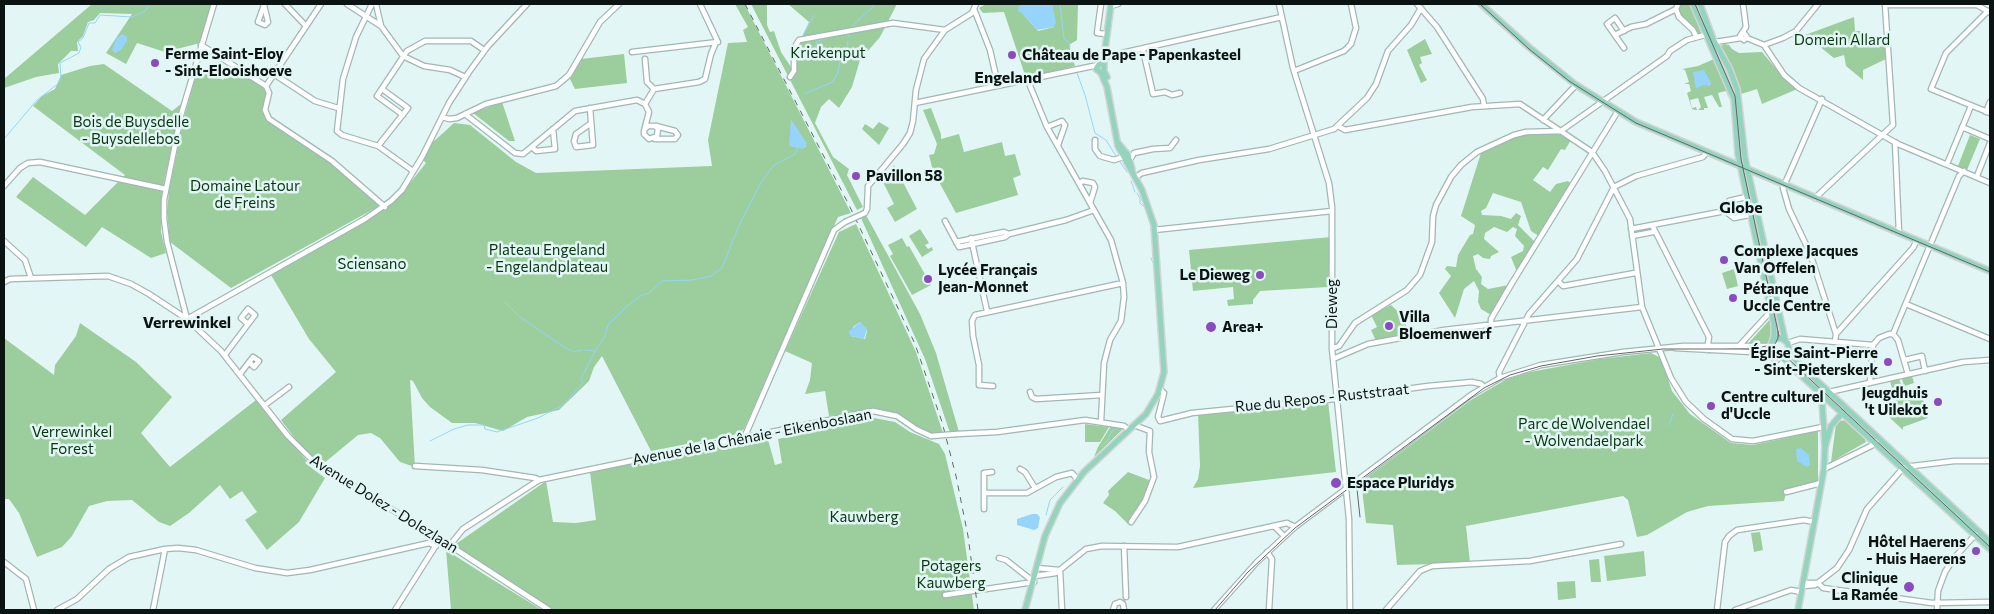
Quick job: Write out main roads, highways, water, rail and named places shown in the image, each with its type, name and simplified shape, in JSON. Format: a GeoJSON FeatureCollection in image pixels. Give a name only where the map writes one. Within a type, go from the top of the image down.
{"type":"FeatureCollection","features":[{"type":"Feature","properties":{"kind":"main road"},"geometry":{"type":"LineString","coordinates":[[1482,4],[1530,48],[1576,85],[1636,122],[1784,186],[1990,271]]}},
{"type":"Feature","properties":{"kind":"main road"},"geometry":{"type":"LineString","coordinates":[[1693,4],[1734,99],[1741,167],[1749,214],[1763,255],[1789,351],[1842,413],[1877,441],[1977,533],[1990,542]]}},
{"type":"Feature","properties":{"kind":"main road"},"geometry":{"type":"LineString","coordinates":[[1700,4],[1737,89],[1748,170],[1772,310],[1774,340]]}},
{"type":"Feature","properties":{"kind":"main road"},"geometry":{"type":"LineString","coordinates":[[1025,610],[1052,519],[1077,479],[1149,409],[1160,389],[1164,372],[1154,230],[1148,203],[1117,142],[1110,99],[1101,68],[1111,5]]}},
{"type":"Feature","properties":{"kind":"main road"},"geometry":{"type":"LineString","coordinates":[[1786,341],[1780,338],[1774,340],[1769,346],[1771,353],[1783,359],[1847,408],[1877,441]]}},
{"type":"Feature","properties":{"kind":"main road"},"geometry":{"type":"LineString","coordinates":[[1783,359],[1789,351]]}},
{"type":"Feature","properties":{"kind":"main road"},"geometry":{"type":"LineString","coordinates":[[1798,610],[1824,469],[1825,447],[1822,401],[1827,394]]}},
{"type":"Feature","properties":{"kind":"main road"},"geometry":{"type":"LineString","coordinates":[[1825,447],[1831,426],[1836,418],[1847,408]]}},
{"type":"Feature","properties":{"kind":"main road"},"geometry":{"type":"LineString","coordinates":[[1823,417],[1828,420],[1836,418]]}},
{"type":"Feature","properties":{"kind":"main road"},"geometry":{"type":"LineString","coordinates":[[1977,533],[1990,549]]}},
{"type":"Feature","properties":{"kind":"water"},"geometry":{"type":"Polygon","coordinates":[[[1024,4],[1052,4],[1056,22],[1054,27],[1037,30],[1018,11],[1019,6],[1024,4]]]}},
{"type":"Feature","properties":{"kind":"water"},"geometry":{"type":"Polygon","coordinates":[[[122,34],[127,37],[127,41],[121,50],[115,53],[112,50],[116,39],[122,34]]]}},
{"type":"Feature","properties":{"kind":"water"},"geometry":{"type":"Polygon","coordinates":[[[1704,70],[1711,83],[1710,86],[1703,85],[1696,89],[1693,72],[1704,70]]]}},
{"type":"Feature","properties":{"kind":"water"},"geometry":{"type":"Polygon","coordinates":[[[791,119],[807,144],[803,149],[789,146],[791,119]]]}},
{"type":"Feature","properties":{"kind":"water"},"geometry":{"type":"Polygon","coordinates":[[[860,322],[867,329],[864,339],[851,336],[848,332],[860,322]]]}},
{"type":"Feature","properties":{"kind":"water"},"geometry":{"type":"Polygon","coordinates":[[[1801,448],[1809,455],[1810,465],[1807,467],[1797,461],[1796,449],[1801,448]]]}},
{"type":"Feature","properties":{"kind":"water"},"geometry":{"type":"Polygon","coordinates":[[[1037,514],[1040,517],[1038,528],[1034,530],[1017,525],[1017,519],[1037,514]]]}},
{"type":"Feature","properties":{"kind":"waterway"},"geometry":{"type":"LineString","coordinates":[[4,139],[37,100],[59,83],[61,77],[60,63],[79,53],[81,47],[78,42],[83,38],[89,23],[95,23],[100,15],[132,17],[145,11],[150,4]]}},
{"type":"Feature","properties":{"kind":"waterway"},"geometry":{"type":"LineString","coordinates":[[850,28],[876,4]]}},
{"type":"Feature","properties":{"kind":"waterway"},"geometry":{"type":"LineString","coordinates":[[1060,4],[1064,39],[1069,42],[1070,47]]}},
{"type":"Feature","properties":{"kind":"waterway"},"geometry":{"type":"LineString","coordinates":[[805,37],[803,35],[814,15]]}},
{"type":"Feature","properties":{"kind":"waterway"},"geometry":{"type":"LineString","coordinates":[[839,35],[849,34],[849,37]]}},
{"type":"Feature","properties":{"kind":"waterway"},"geometry":{"type":"LineString","coordinates":[[816,42],[828,37]]}},
{"type":"Feature","properties":{"kind":"waterway"},"geometry":{"type":"LineString","coordinates":[[804,94],[833,82],[838,72],[840,61],[845,58],[848,41]]}},
{"type":"Feature","properties":{"kind":"waterway"},"geometry":{"type":"LineString","coordinates":[[809,53],[815,48],[817,42]]}},
{"type":"Feature","properties":{"kind":"waterway"},"geometry":{"type":"LineString","coordinates":[[1077,73],[1095,133],[1106,140],[1116,156]]}},
{"type":"Feature","properties":{"kind":"waterway"},"geometry":{"type":"LineString","coordinates":[[430,441],[454,429],[468,425],[484,425],[485,429],[497,432],[538,418],[563,405],[583,383],[581,379],[605,336],[608,325],[624,309],[640,296],[649,293],[662,281],[693,280],[711,276],[722,268],[740,223],[762,181],[774,165],[795,154],[798,147]]}},
{"type":"Feature","properties":{"kind":"waterway"},"geometry":{"type":"LineString","coordinates":[[1120,162],[1127,172]]}},
{"type":"Feature","properties":{"kind":"waterway"},"geometry":{"type":"LineString","coordinates":[[1131,181],[1135,192]]}},
{"type":"Feature","properties":{"kind":"waterway"},"geometry":{"type":"LineString","coordinates":[[1137,193],[1143,206]]}},
{"type":"Feature","properties":{"kind":"waterway"},"geometry":{"type":"LineString","coordinates":[[1151,258],[1153,263]]}},
{"type":"Feature","properties":{"kind":"waterway"},"geometry":{"type":"LineString","coordinates":[[505,302],[520,317],[564,347],[574,352],[582,350]]}},
{"type":"Feature","properties":{"kind":"waterway"},"geometry":{"type":"LineString","coordinates":[[585,350],[594,351]]}},
{"type":"Feature","properties":{"kind":"waterway"},"geometry":{"type":"LineString","coordinates":[[1669,425],[1673,414]]}},
{"type":"Feature","properties":{"kind":"waterway"},"geometry":{"type":"LineString","coordinates":[[1101,447],[1107,441],[1112,431],[1119,428]]}},
{"type":"Feature","properties":{"kind":"waterway"},"geometry":{"type":"LineString","coordinates":[[1046,515],[1050,500],[1063,487]]}},
{"type":"Feature","properties":{"kind":"tram line"},"geometry":{"type":"LineString","coordinates":[[1480,4],[1529,49],[1569,81],[1636,123],[1990,272]]}},
{"type":"Feature","properties":{"kind":"tram line"},"geometry":{"type":"LineString","coordinates":[[1695,4],[1735,96],[1741,159],[1779,336]]}},
{"type":"Feature","properties":{"kind":"tram line"},"geometry":{"type":"LineString","coordinates":[[1762,347],[1775,344],[1778,338],[1778,331]]}},
{"type":"Feature","properties":{"kind":"tram line"},"geometry":{"type":"LineString","coordinates":[[1215,610],[1248,572],[1295,528],[1484,388],[1510,375],[1541,366],[1597,356],[1663,349],[1766,349],[1783,354],[1990,547]]}},
{"type":"Feature","properties":{"kind":"tram line"},"geometry":{"type":"LineString","coordinates":[[1360,517],[1357,489],[1363,478]]}},
{"type":"Feature","properties":{"kind":"railway"},"geometry":{"type":"LineString","coordinates":[[745,4],[849,205],[915,344],[942,422],[956,476],[968,536],[978,610]]}},
{"type":"Feature","properties":{"kind":"place","name":"Château de Pape - Papenkasteel"},"geometry":{"type":"Point","coordinates":[1012,55]}},
{"type":"Feature","properties":{"kind":"place","name":"Ferme Saint-Eloy - Sint-Elooishoeve"},"geometry":{"type":"Point","coordinates":[155,63]}},
{"type":"Feature","properties":{"kind":"place","name":"Pavillon 58"},"geometry":{"type":"Point","coordinates":[856,176]}},
{"type":"Feature","properties":{"kind":"place","name":"Complexe Jacques Van Offelen"},"geometry":{"type":"Point","coordinates":[1724,260]}},
{"type":"Feature","properties":{"kind":"place","name":"Le Dieweg"},"geometry":{"type":"Point","coordinates":[1260,275]}},
{"type":"Feature","properties":{"kind":"place","name":"Lycée Français Jean-Monnet"},"geometry":{"type":"Point","coordinates":[928,279]}},
{"type":"Feature","properties":{"kind":"place","name":"Pétanque Uccle Centre"},"geometry":{"type":"Point","coordinates":[1733,298]}},
{"type":"Feature","properties":{"kind":"place","name":"Villa Bloemenwerf"},"geometry":{"type":"Point","coordinates":[1389,326]}},
{"type":"Feature","properties":{"kind":"place","name":"Area+"},"geometry":{"type":"Point","coordinates":[1211,327]}},
{"type":"Feature","properties":{"kind":"place","name":"Église Saint-Pierre - Sint-Pieterskerk"},"geometry":{"type":"Point","coordinates":[1888,362]}},
{"type":"Feature","properties":{"kind":"place","name":"Jeugdhuis 't Uilekot"},"geometry":{"type":"Point","coordinates":[1938,402]}},
{"type":"Feature","properties":{"kind":"place","name":"Centre culturel d'Uccle"},"geometry":{"type":"Point","coordinates":[1711,406]}},
{"type":"Feature","properties":{"kind":"place","name":"Espace Pluridys"},"geometry":{"type":"Point","coordinates":[1336,483]}},
{"type":"Feature","properties":{"kind":"place","name":"Hôtel Haerens - Huis Haerens"},"geometry":{"type":"Point","coordinates":[1976,551]}},
{"type":"Feature","properties":{"kind":"place","name":"Clinique La Ramée"},"geometry":{"type":"Point","coordinates":[1909,587]}},
{"type":"Feature","properties":{"kind":"district","name":"Engeland"},"geometry":{"type":"Point","coordinates":[1008,78]}},
{"type":"Feature","properties":{"kind":"district","name":"Globe"},"geometry":{"type":"Point","coordinates":[1741,208]}},
{"type":"Feature","properties":{"kind":"district","name":"Verrewinkel"},"geometry":{"type":"Point","coordinates":[187,323]}},
{"type":"Feature","properties":{"kind":"park label","name":"Domein Allard"},"geometry":{"type":"Point","coordinates":[1842,40]}},
{"type":"Feature","properties":{"kind":"park label","name":"Kriekenput"},"geometry":{"type":"Point","coordinates":[828,53]}},
{"type":"Feature","properties":{"kind":"park label","name":"Bois de Buysdelle - Buysdellebos"},"geometry":{"type":"Point","coordinates":[131,130]}},
{"type":"Feature","properties":{"kind":"park label","name":"Domaine Latour de Freins"},"geometry":{"type":"Point","coordinates":[245,194]}},
{"type":"Feature","properties":{"kind":"park label","name":"Plateau Engeland - Engelandplateau"},"geometry":{"type":"Point","coordinates":[547,258]}},
{"type":"Feature","properties":{"kind":"park label","name":"Sciensano"},"geometry":{"type":"Point","coordinates":[372,264]}},
{"type":"Feature","properties":{"kind":"park label","name":"Parc de Wolvendael - Wolvendaelpark"},"geometry":{"type":"Point","coordinates":[1584,432]}},
{"type":"Feature","properties":{"kind":"park label","name":"Verrewinkel Forest"},"geometry":{"type":"Point","coordinates":[72,440]}},
{"type":"Feature","properties":{"kind":"park label","name":"Kauwberg"},"geometry":{"type":"Point","coordinates":[864,517]}},
{"type":"Feature","properties":{"kind":"park label","name":"Potagers Kauwberg"},"geometry":{"type":"Point","coordinates":[951,574]}}]}
